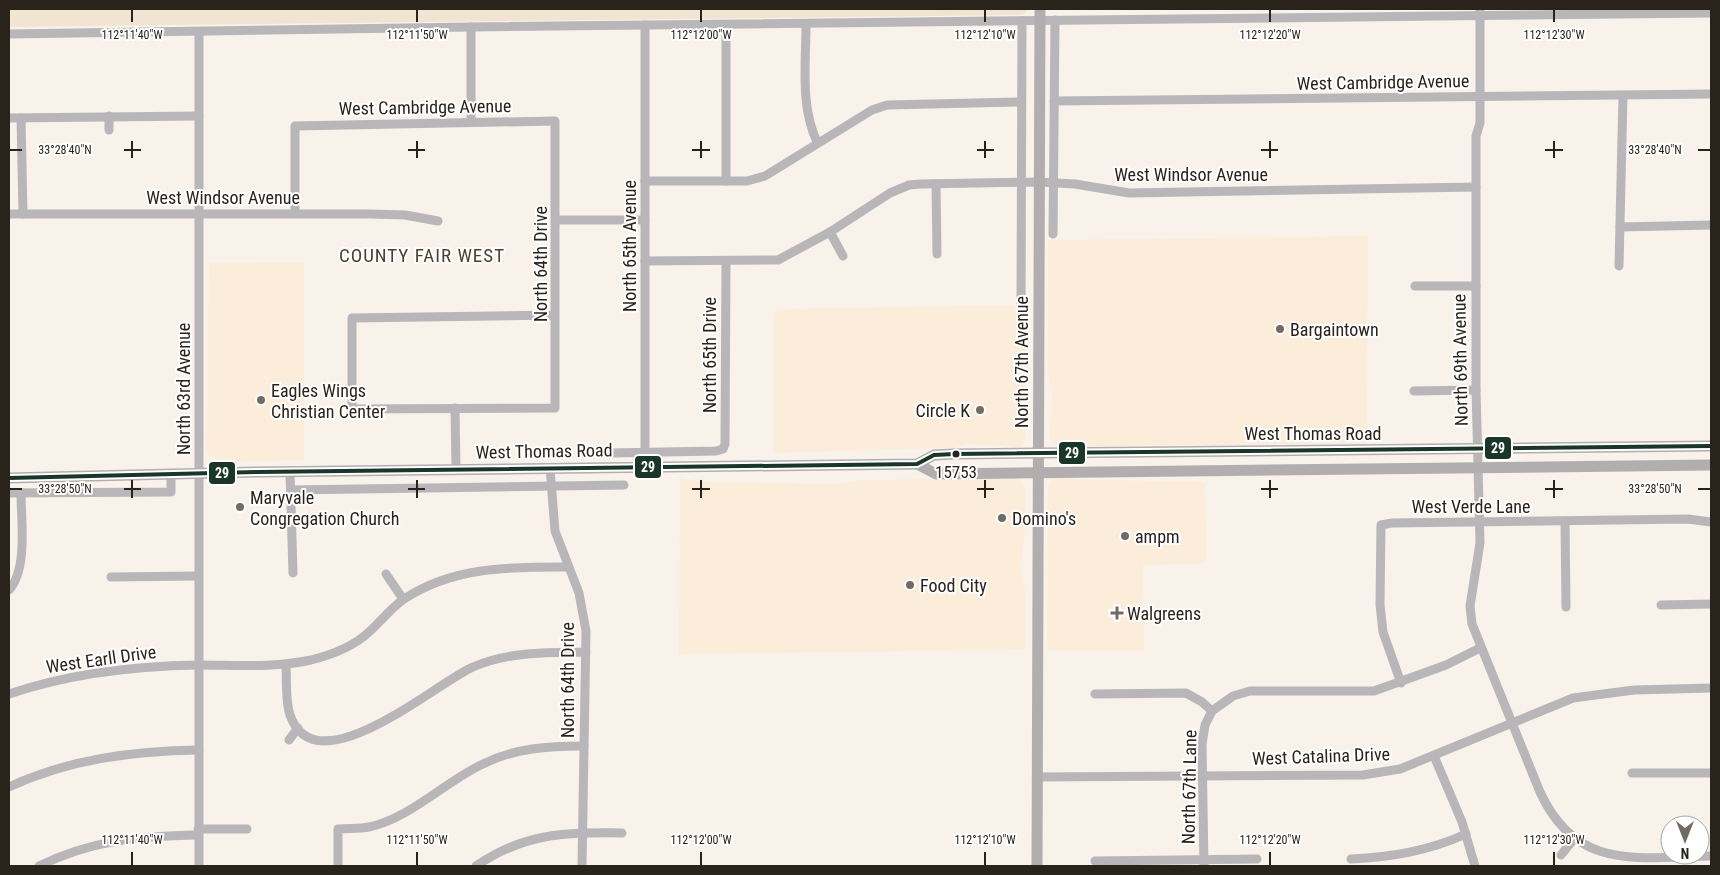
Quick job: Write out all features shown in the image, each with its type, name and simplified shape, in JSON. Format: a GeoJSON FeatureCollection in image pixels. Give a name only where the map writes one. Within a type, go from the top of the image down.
{"type":"FeatureCollection","features":[{"type":"Feature","properties":{"kind":"main road","name":"North 67th Avenue"},"geometry":{"type":"LineString","coordinates":[[1037,866],[1040,9]]}},
{"type":"Feature","properties":{"kind":"main road","name":"West Thomas Road"},"geometry":{"type":"LineString","coordinates":[[9,478],[645,466],[917,464],[934,455],[1038,453],[1711,446]]}},
{"type":"Feature","properties":{"kind":"main road"},"geometry":{"type":"LineString","coordinates":[[1677,447],[1678,465]]}},
{"type":"Feature","properties":{"kind":"main road"},"geometry":{"type":"LineString","coordinates":[[1532,467],[1533,448]]}},
{"type":"Feature","properties":{"kind":"main road","name":"West Thomas Road"},"geometry":{"type":"LineString","coordinates":[[917,464],[936,474],[1711,465]]}},
{"type":"Feature","properties":{"kind":"street"},"geometry":{"type":"LineString","coordinates":[[9,34],[1040,21],[1480,12],[1711,13]]}},
{"type":"Feature","properties":{"kind":"street","name":"North 69th Avenue"},"geometry":{"type":"LineString","coordinates":[[1480,12],[1480,97],[1476,187],[1476,390],[1480,522],[1479,549],[1470,606],[1472,624],[1480,648],[1546,805],[1561,828],[1574,839],[1598,851],[1640,858],[1711,856]]}},
{"type":"Feature","properties":{"kind":"street"},"geometry":{"type":"LineString","coordinates":[[1053,234],[1055,20]]}},
{"type":"Feature","properties":{"kind":"street","name":"North 67th Avenue"},"geometry":{"type":"LineString","coordinates":[[1021,305],[1022,21]]}},
{"type":"Feature","properties":{"kind":"street"},"geometry":{"type":"LineString","coordinates":[[806,24],[807,111],[809,125],[817,142]]}},
{"type":"Feature","properties":{"kind":"street","name":"North 65th Avenue"},"geometry":{"type":"LineString","coordinates":[[645,25],[645,466]]}},
{"type":"Feature","properties":{"kind":"street"},"geometry":{"type":"LineString","coordinates":[[726,25],[726,181]]}},
{"type":"Feature","properties":{"kind":"street"},"geometry":{"type":"LineString","coordinates":[[471,27],[471,122]]}},
{"type":"Feature","properties":{"kind":"street","name":"North 63rd Avenue"},"geometry":{"type":"LineString","coordinates":[[199,32],[199,866]]}},
{"type":"Feature","properties":{"kind":"street","name":"West Cambridge Avenue"},"geometry":{"type":"LineString","coordinates":[[1054,101],[1711,94]]}},
{"type":"Feature","properties":{"kind":"street"},"geometry":{"type":"LineString","coordinates":[[1619,266],[1623,96]]}},
{"type":"Feature","properties":{"kind":"street"},"geometry":{"type":"LineString","coordinates":[[645,181],[747,181],[765,176],[817,142],[872,110],[887,105],[1021,102]]}},
{"type":"Feature","properties":{"kind":"street"},"geometry":{"type":"LineString","coordinates":[[109,116],[109,130]]}},
{"type":"Feature","properties":{"kind":"street"},"geometry":{"type":"LineString","coordinates":[[9,118],[199,116]]}},
{"type":"Feature","properties":{"kind":"street"},"geometry":{"type":"LineString","coordinates":[[21,118],[23,214]]}},
{"type":"Feature","properties":{"kind":"street","name":"West Cambridge Avenue"},"geometry":{"type":"LineString","coordinates":[[295,214],[295,126],[555,120]]}},
{"type":"Feature","properties":{"kind":"street","name":"North 64th Drive"},"geometry":{"type":"LineString","coordinates":[[455,408],[555,408],[557,220],[555,120]]}},
{"type":"Feature","properties":{"kind":"street","name":"West Windsor Avenue"},"geometry":{"type":"LineString","coordinates":[[645,262],[778,260],[830,232],[901,188],[910,185],[1039,182],[1129,193],[1476,187]]}},
{"type":"Feature","properties":{"kind":"street"},"geometry":{"type":"LineString","coordinates":[[936,184],[937,254]]}},
{"type":"Feature","properties":{"kind":"street","name":"West Windsor Avenue"},"geometry":{"type":"LineString","coordinates":[[9,214],[405,215],[438,221]]}},
{"type":"Feature","properties":{"kind":"street"},"geometry":{"type":"LineString","coordinates":[[557,220],[645,220]]}},
{"type":"Feature","properties":{"kind":"street"},"geometry":{"type":"LineString","coordinates":[[1620,226],[1711,225]]}},
{"type":"Feature","properties":{"kind":"street"},"geometry":{"type":"LineString","coordinates":[[830,232],[843,256]]}},
{"type":"Feature","properties":{"kind":"street","name":"North 65th Drive"},"geometry":{"type":"LineString","coordinates":[[723,449],[725,444],[726,262]]}},
{"type":"Feature","properties":{"kind":"street"},"geometry":{"type":"LineString","coordinates":[[1415,286],[1476,286]]}},
{"type":"Feature","properties":{"kind":"street"},"geometry":{"type":"LineString","coordinates":[[456,470],[455,408],[352,409],[352,318],[556,315]]}},
{"type":"Feature","properties":{"kind":"street"},"geometry":{"type":"LineString","coordinates":[[1414,391],[1476,390]]}},
{"type":"Feature","properties":{"kind":"street","name":"West Thomas Road"},"geometry":{"type":"LineString","coordinates":[[611,453],[716,451],[723,449]]}},
{"type":"Feature","properties":{"kind":"street","name":"North 64th Drive"},"geometry":{"type":"LineString","coordinates":[[550,468],[555,531],[579,593],[584,617],[586,652],[582,866]]}},
{"type":"Feature","properties":{"kind":"street"},"geometry":{"type":"LineString","coordinates":[[290,472],[293,573]]}},
{"type":"Feature","properties":{"kind":"street"},"geometry":{"type":"LineString","coordinates":[[9,493],[171,492],[171,474]]}},
{"type":"Feature","properties":{"kind":"street","name":"West Thomas Road"},"geometry":{"type":"LineString","coordinates":[[291,490],[624,485]]}},
{"type":"Feature","properties":{"kind":"street"},"geometry":{"type":"LineString","coordinates":[[19,596],[10,589],[19,573],[21,557],[21,493]]}},
{"type":"Feature","properties":{"kind":"street","name":"West Verde Lane"},"geometry":{"type":"LineString","coordinates":[[1400,683],[1382,623],[1380,605],[1381,525],[1392,523],[1688,519],[1711,522]]}},
{"type":"Feature","properties":{"kind":"street"},"geometry":{"type":"LineString","coordinates":[[1565,522],[1566,607]]}},
{"type":"Feature","properties":{"kind":"street"},"geometry":{"type":"LineString","coordinates":[[198,665],[286,665],[313,660],[351,644],[367,634],[403,599],[448,577],[480,570],[568,567]]}},
{"type":"Feature","properties":{"kind":"street"},"geometry":{"type":"LineString","coordinates":[[386,574],[403,599]]}},
{"type":"Feature","properties":{"kind":"street"},"geometry":{"type":"LineString","coordinates":[[111,577],[198,576]]}},
{"type":"Feature","properties":{"kind":"street"},"geometry":{"type":"LineString","coordinates":[[1661,605],[1711,604]]}},
{"type":"Feature","properties":{"kind":"street"},"geometry":{"type":"LineString","coordinates":[[1095,694],[1186,693],[1202,702],[1212,711],[1233,696],[1250,691],[1374,692],[1464,658],[1480,648]]}},
{"type":"Feature","properties":{"kind":"street"},"geometry":{"type":"LineString","coordinates":[[286,665],[290,715],[298,728],[316,740],[343,740],[398,714],[457,674],[486,662],[536,653],[586,652]]}},
{"type":"Feature","properties":{"kind":"street","name":"West Earll Drive"},"geometry":{"type":"LineString","coordinates":[[9,694],[39,684],[133,667],[198,665]]}},
{"type":"Feature","properties":{"kind":"street","name":"West Catalina Drive"},"geometry":{"type":"LineString","coordinates":[[1037,777],[1363,774],[1400,769],[1573,698],[1588,694],[1711,688]]}},
{"type":"Feature","properties":{"kind":"street","name":"North 67th Lane"},"geometry":{"type":"LineString","coordinates":[[1204,863],[1204,732],[1212,711]]}},
{"type":"Feature","properties":{"kind":"street"},"geometry":{"type":"LineString","coordinates":[[290,740],[298,728]]}},
{"type":"Feature","properties":{"kind":"street"},"geometry":{"type":"LineString","coordinates":[[338,866],[338,828],[369,827],[388,820],[481,764],[512,753],[539,747],[584,746]]}},
{"type":"Feature","properties":{"kind":"street"},"geometry":{"type":"LineString","coordinates":[[9,787],[56,769],[107,756],[157,751],[199,750]]}},
{"type":"Feature","properties":{"kind":"street"},"geometry":{"type":"LineString","coordinates":[[1434,756],[1466,834],[1476,866]]}},
{"type":"Feature","properties":{"kind":"street"},"geometry":{"type":"LineString","coordinates":[[1632,773],[1711,772]]}},
{"type":"Feature","properties":{"kind":"street"},"geometry":{"type":"LineString","coordinates":[[39,866],[99,844],[144,836],[247,829]]}},
{"type":"Feature","properties":{"kind":"street"},"geometry":{"type":"LineString","coordinates":[[476,866],[502,850],[524,841],[556,834],[583,832],[622,833]]}},
{"type":"Feature","properties":{"kind":"street"},"geometry":{"type":"LineString","coordinates":[[1351,859],[1406,854],[1438,846],[1466,834]]}},
{"type":"Feature","properties":{"kind":"street"},"geometry":{"type":"LineString","coordinates":[[1561,855],[1574,839]]}},
{"type":"Feature","properties":{"kind":"street"},"geometry":{"type":"LineString","coordinates":[[1096,861],[1204,863],[1257,858]]}},
{"type":"Feature","properties":{"kind":"shaded area"},"geometry":{"type":"Polygon","coordinates":[[[9,9],[1028,9],[1024,14],[1019,15],[9,27],[9,9]]]}},
{"type":"Feature","properties":{"kind":"shaded area"},"geometry":{"type":"Polygon","coordinates":[[[1368,236],[1367,443],[1058,447],[1049,439],[1052,394],[1048,375],[1048,240],[1368,236]]]}},
{"type":"Feature","properties":{"kind":"shaded area"},"geometry":{"type":"Polygon","coordinates":[[[304,262],[304,460],[218,462],[206,453],[209,263],[304,262]]]}},
{"type":"Feature","properties":{"kind":"shaded area"},"geometry":{"type":"Polygon","coordinates":[[[1014,305],[1014,312],[1027,312],[1025,437],[1022,445],[1018,447],[967,444],[955,448],[773,453],[773,314],[778,309],[1014,305]]]}},
{"type":"Feature","properties":{"kind":"shaded area"},"geometry":{"type":"Polygon","coordinates":[[[1014,478],[1021,481],[1025,488],[1025,528],[1021,566],[1025,591],[1025,650],[679,654],[680,479],[710,482],[837,484],[861,480],[1014,478]]]}},
{"type":"Feature","properties":{"kind":"shaded area"},"geometry":{"type":"Polygon","coordinates":[[[1058,478],[1200,481],[1205,484],[1207,554],[1205,561],[1200,564],[1143,565],[1144,651],[1047,651],[1048,488],[1051,481],[1058,478]]]}},
{"type":"Feature","properties":{"kind":"transit line","name":"29"},"geometry":{"type":"LineString","coordinates":[[9,478],[258,472],[917,464],[934,455],[954,454],[1711,446]]}},
{"type":"Feature","properties":{"kind":"place","name":"Bargaintown"},"geometry":{"type":"Point","coordinates":[1280,329]}},
{"type":"Feature","properties":{"kind":"place","name":"Eagles Wings Christian Center"},"geometry":{"type":"Point","coordinates":[261,400]}},
{"type":"Feature","properties":{"kind":"place","name":"Circle K"},"geometry":{"type":"Point","coordinates":[980,410]}},
{"type":"Feature","properties":{"kind":"place","name":"15753"},"geometry":{"type":"Point","coordinates":[956,454]}},
{"type":"Feature","properties":{"kind":"place","name":"Maryvale Congregation Church"},"geometry":{"type":"Point","coordinates":[240,507]}},
{"type":"Feature","properties":{"kind":"place","name":"Domino's"},"geometry":{"type":"Point","coordinates":[1002,518]}},
{"type":"Feature","properties":{"kind":"place","name":"ampm"},"geometry":{"type":"Point","coordinates":[1125,536]}},
{"type":"Feature","properties":{"kind":"place","name":"Food City"},"geometry":{"type":"Point","coordinates":[910,585]}},
{"type":"Feature","properties":{"kind":"place","name":"Walgreens"},"geometry":{"type":"Point","coordinates":[1117,613]}},
{"type":"Feature","properties":{"kind":"district","name":"COUNTY FAIR WEST"},"geometry":{"type":"Point","coordinates":[422,255]}}]}
